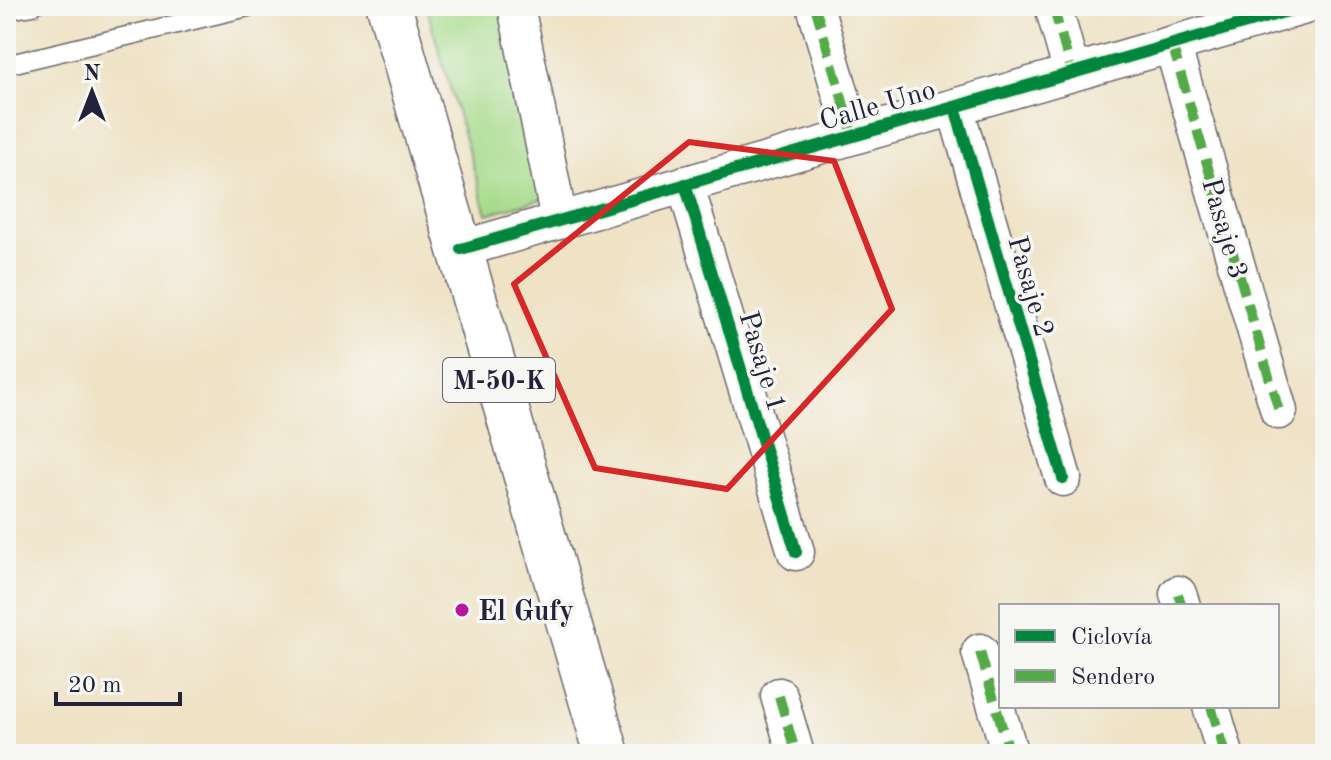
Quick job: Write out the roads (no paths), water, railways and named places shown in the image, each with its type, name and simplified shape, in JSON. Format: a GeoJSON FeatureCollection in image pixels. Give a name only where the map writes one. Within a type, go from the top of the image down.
{"type":"FeatureCollection","features":[{"type":"Feature","properties":{"kind":"main road","name":"M-50-K"},"geometry":{"type":"LineString","coordinates":[[389,6],[607,754]]}},
{"type":"Feature","properties":{"kind":"street"},"geometry":{"type":"LineString","coordinates":[[516,6],[559,220]]}},
{"type":"Feature","properties":{"kind":"street"},"geometry":{"type":"LineString","coordinates":[[815,6],[853,136]]}},
{"type":"Feature","properties":{"kind":"street"},"geometry":{"type":"LineString","coordinates":[[1053,6],[1072,73]]}},
{"type":"Feature","properties":{"kind":"street","name":"Calle Uno"},"geometry":{"type":"LineString","coordinates":[[461,249],[1296,7]]}},
{"type":"Feature","properties":{"kind":"street","name":"Pasaje 3"},"geometry":{"type":"LineString","coordinates":[[1172,44],[1279,411]]}},
{"type":"Feature","properties":{"kind":"street","name":"Pasaje 2"},"geometry":{"type":"LineString","coordinates":[[955,107],[1063,478]]}},
{"type":"Feature","properties":{"kind":"street","name":"Pasaje 1"},"geometry":{"type":"LineString","coordinates":[[685,184],[796,552]]}},
{"type":"Feature","properties":{"kind":"street"},"geometry":{"type":"LineString","coordinates":[[980,652],[1010,754]]}},
{"type":"Feature","properties":{"kind":"street"},"geometry":{"type":"LineString","coordinates":[[779,696],[796,754]]}},
{"type":"Feature","properties":{"kind":"street"},"geometry":{"type":"LineString","coordinates":[[1212,708],[1225,754]]}},
{"type":"Feature","properties":{"kind":"lane"},"geometry":{"type":"LineString","coordinates":[[6,10],[33,6]]}},
{"type":"Feature","properties":{"kind":"lane"},"geometry":{"type":"LineString","coordinates":[[6,65],[252,6]]}},
{"type":"Feature","properties":{"kind":"place","name":"El Gufy"},"geometry":{"type":"Point","coordinates":[462,610]}}]}
